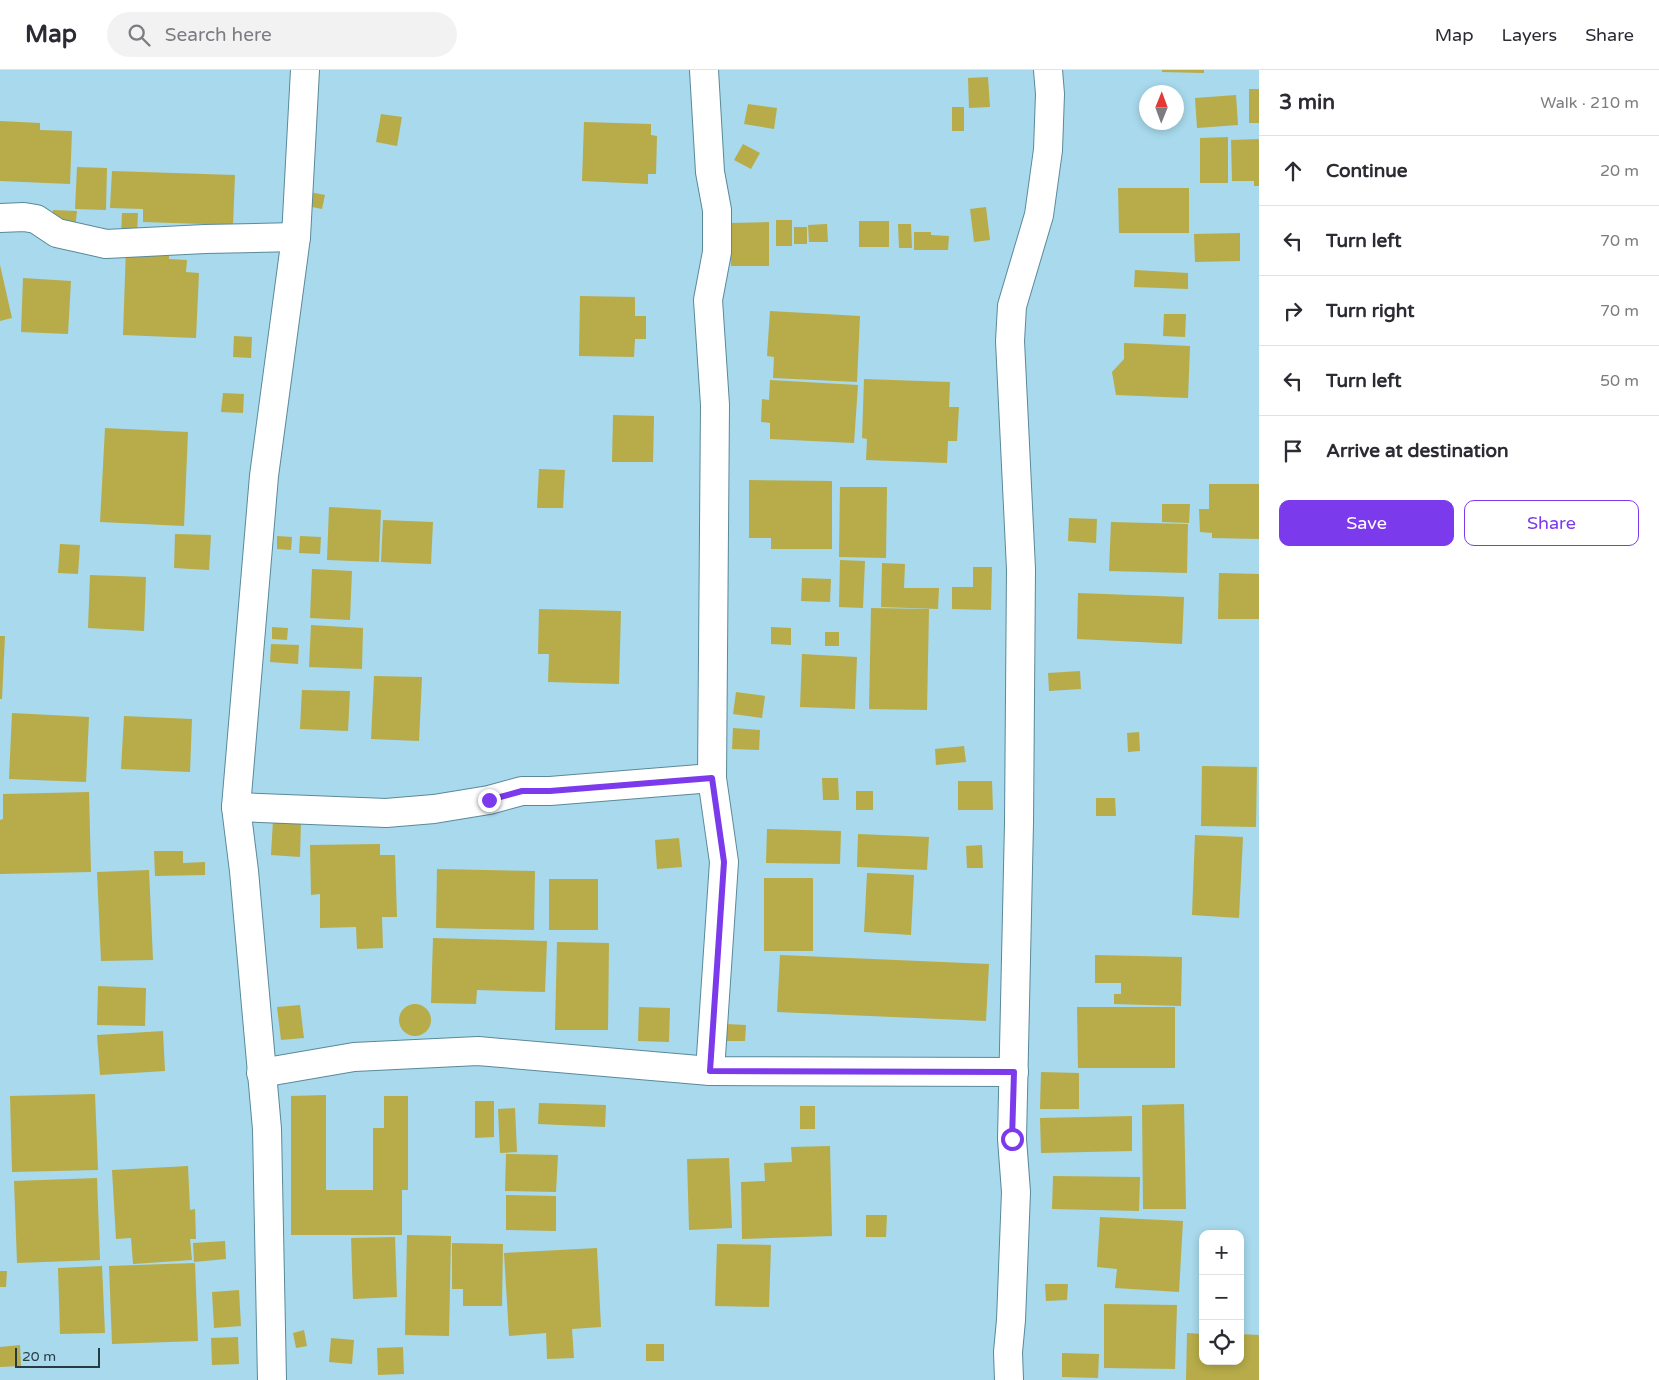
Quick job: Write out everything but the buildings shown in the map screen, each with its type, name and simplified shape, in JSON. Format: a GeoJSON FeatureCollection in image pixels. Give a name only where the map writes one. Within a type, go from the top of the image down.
{"type":"FeatureCollection","features":[{"type":"Feature","properties":{"kind":"street"},"geometry":{"type":"LineString","coordinates":[[272,1380],[266,1129],[244,871],[236,806],[264,476],[296,237],[305,70]]}},
{"type":"Feature","properties":{"kind":"street"},"geometry":{"type":"LineString","coordinates":[[704,70],[710,172],[717,218],[717,252],[708,300],[715,405],[712,778],[724,862],[710,1071]]}},
{"type":"Feature","properties":{"kind":"street"},"geometry":{"type":"LineString","coordinates":[[1009,1380],[1008,1352],[1016,1192],[1012,1139],[1022,569],[1010,341],[1012,306],[1038,215],[1048,150],[1050,94],[1048,70]]}},
{"type":"Feature","properties":{"kind":"street"},"geometry":{"type":"LineString","coordinates":[[0,218],[24,217],[36,219],[58,233],[106,244],[296,237]]}},
{"type":"Feature","properties":{"kind":"street"},"geometry":{"type":"LineString","coordinates":[[236,806],[386,813],[453,806],[489,800],[522,791],[550,791],[712,778]]}},
{"type":"Feature","properties":{"kind":"street"},"geometry":{"type":"LineString","coordinates":[[261,1073],[354,1057],[478,1051],[710,1071],[1014,1072]]}},
{"type":"Feature","properties":{"kind":"route"},"geometry":{"type":"LineString","coordinates":[[489,800],[522,791],[550,791],[712,778],[724,862],[710,1071],[1014,1072],[1012,1139]]}}]}
